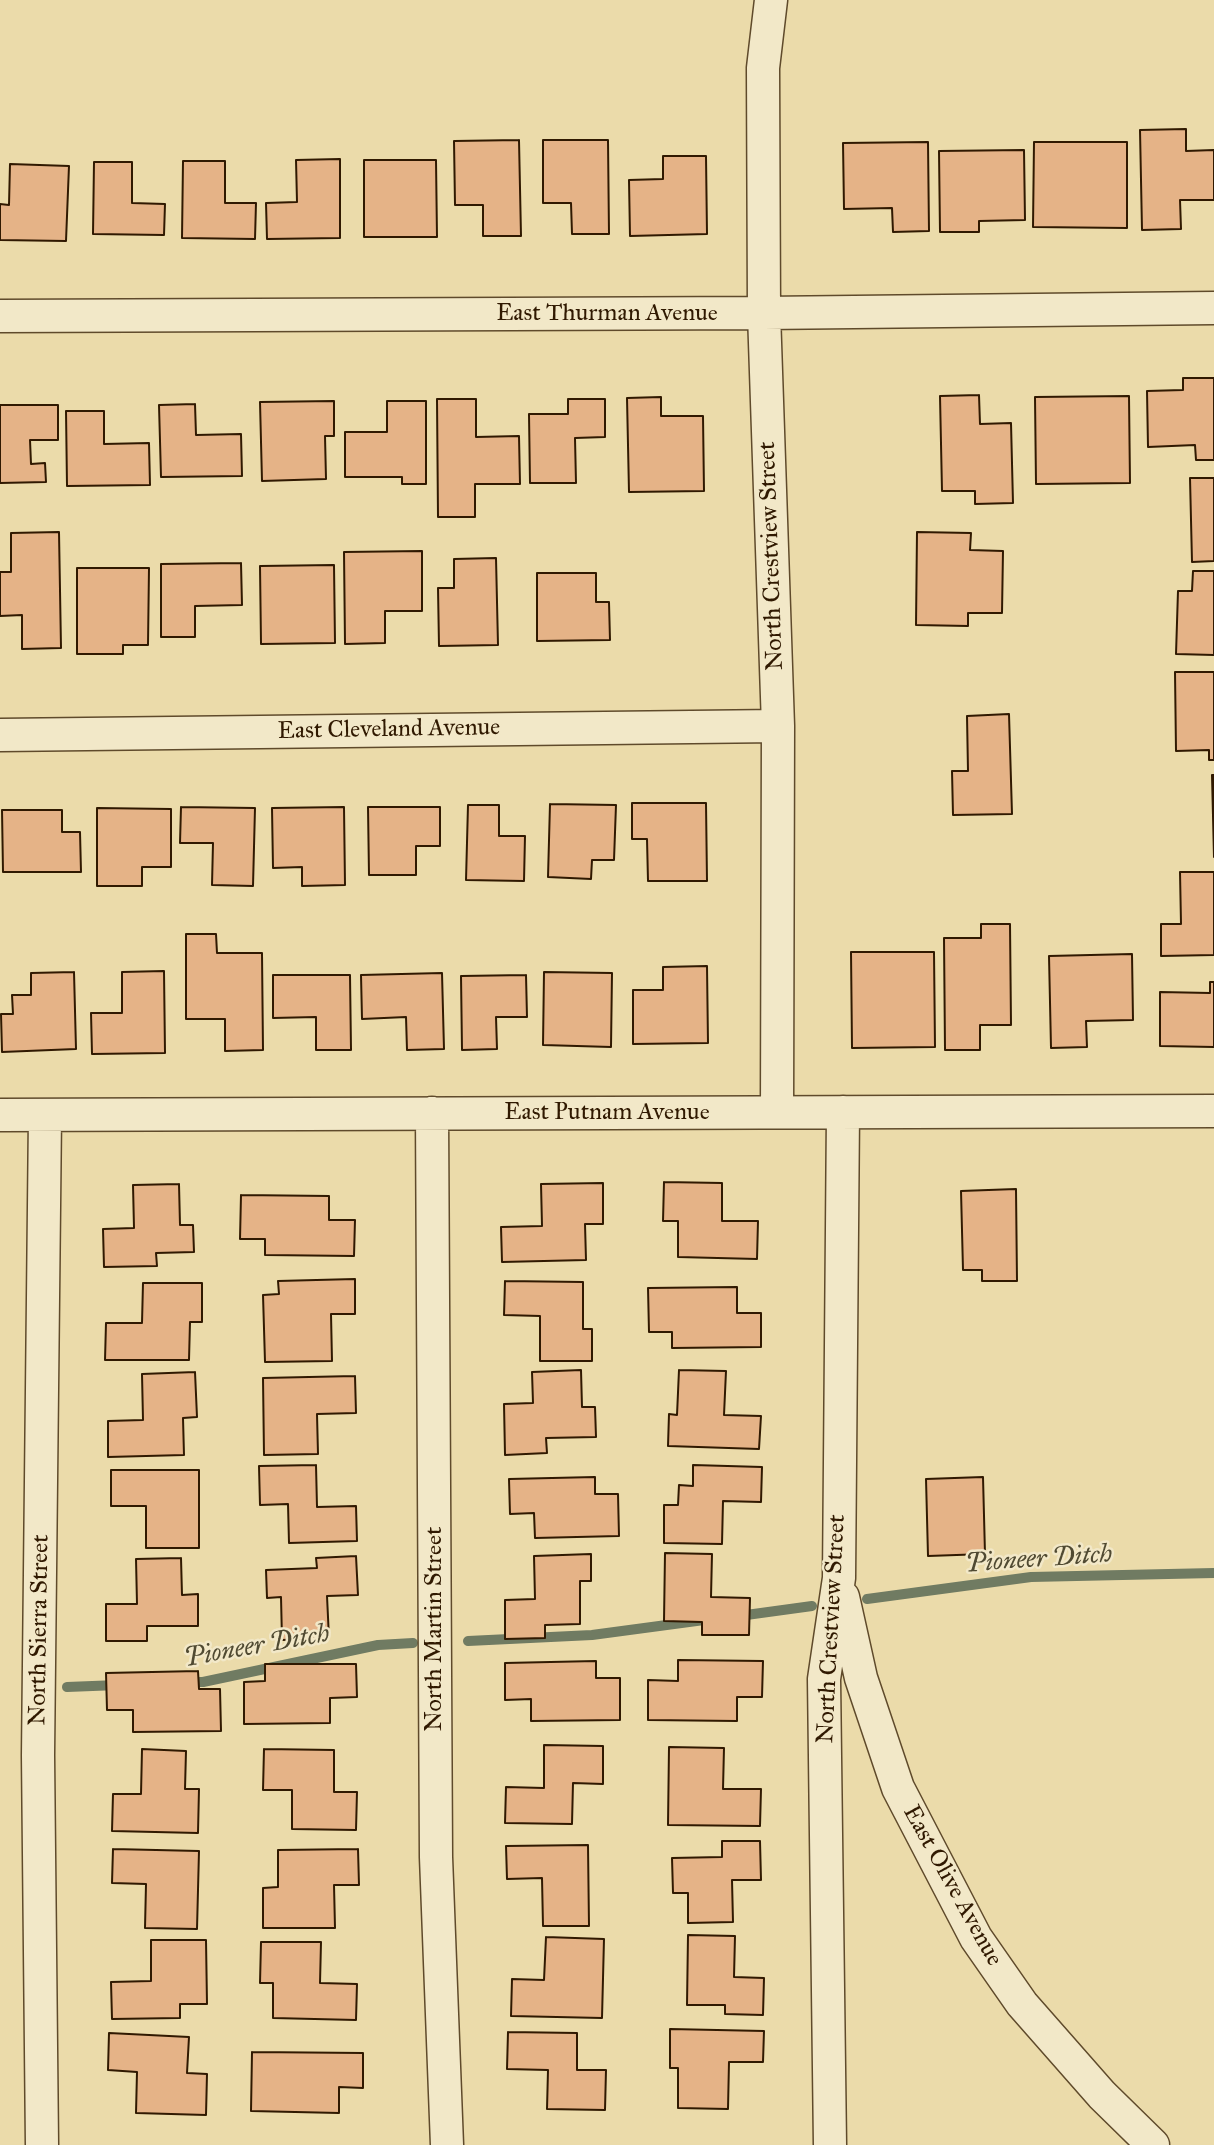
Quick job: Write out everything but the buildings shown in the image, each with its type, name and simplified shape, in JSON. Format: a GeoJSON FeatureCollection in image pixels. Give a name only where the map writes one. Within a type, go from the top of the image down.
{"type":"FeatureCollection","features":[{"type":"Feature","properties":{"kind":"street","name":"North Crestview Street"},"geometry":{"type":"LineString","coordinates":[[771,0],[763,68],[764,313],[778,726],[777,1112]]}},
{"type":"Feature","properties":{"kind":"street","name":"East Thurman Avenue"},"geometry":{"type":"LineString","coordinates":[[0,316],[764,313],[1214,307]]}},
{"type":"Feature","properties":{"kind":"street","name":"East Cleveland Avenue"},"geometry":{"type":"LineString","coordinates":[[0,735],[778,726]]}},
{"type":"Feature","properties":{"kind":"street","name":"East Putnam Avenue"},"geometry":{"type":"LineString","coordinates":[[0,1115],[1214,1111]]}},
{"type":"Feature","properties":{"kind":"street","name":"North Crestview Street"},"geometry":{"type":"LineString","coordinates":[[830,2145],[824,1679],[839,1578],[843,1112]]}},
{"type":"Feature","properties":{"kind":"street","name":"North Martin Street"},"geometry":{"type":"LineString","coordinates":[[432,1114],[436,1857],[446,2145]]}},
{"type":"Feature","properties":{"kind":"street","name":"North Sierra Street"},"geometry":{"type":"LineString","coordinates":[[42,2145],[38,1755],[45,1115]]}},
{"type":"Feature","properties":{"kind":"street","name":"East Olive Avenue"},"geometry":{"type":"LineString","coordinates":[[839,1578],[861,1678],[898,1788],[976,1938],[1022,2004],[1102,2095],[1153,2145]]}},
{"type":"Feature","properties":{"kind":"waterway","name":"Pioneer Ditch"},"geometry":{"type":"LineString","coordinates":[[867,1599],[1031,1577],[1214,1573]]}},
{"type":"Feature","properties":{"kind":"waterway","name":"Pioneer Ditch"},"geometry":{"type":"LineString","coordinates":[[739,1616],[812,1606]]}},
{"type":"Feature","properties":{"kind":"waterway","name":"Pioneer Ditch"},"geometry":{"type":"LineString","coordinates":[[468,1641],[592,1635],[704,1620]]}},
{"type":"Feature","properties":{"kind":"waterway","name":"Pioneer Ditch"},"geometry":{"type":"LineString","coordinates":[[186,1682],[203,1682],[378,1645],[413,1643]]}},
{"type":"Feature","properties":{"kind":"waterway","name":"Pioneer Ditch"},"geometry":{"type":"LineString","coordinates":[[67,1687],[118,1685]]}}]}
